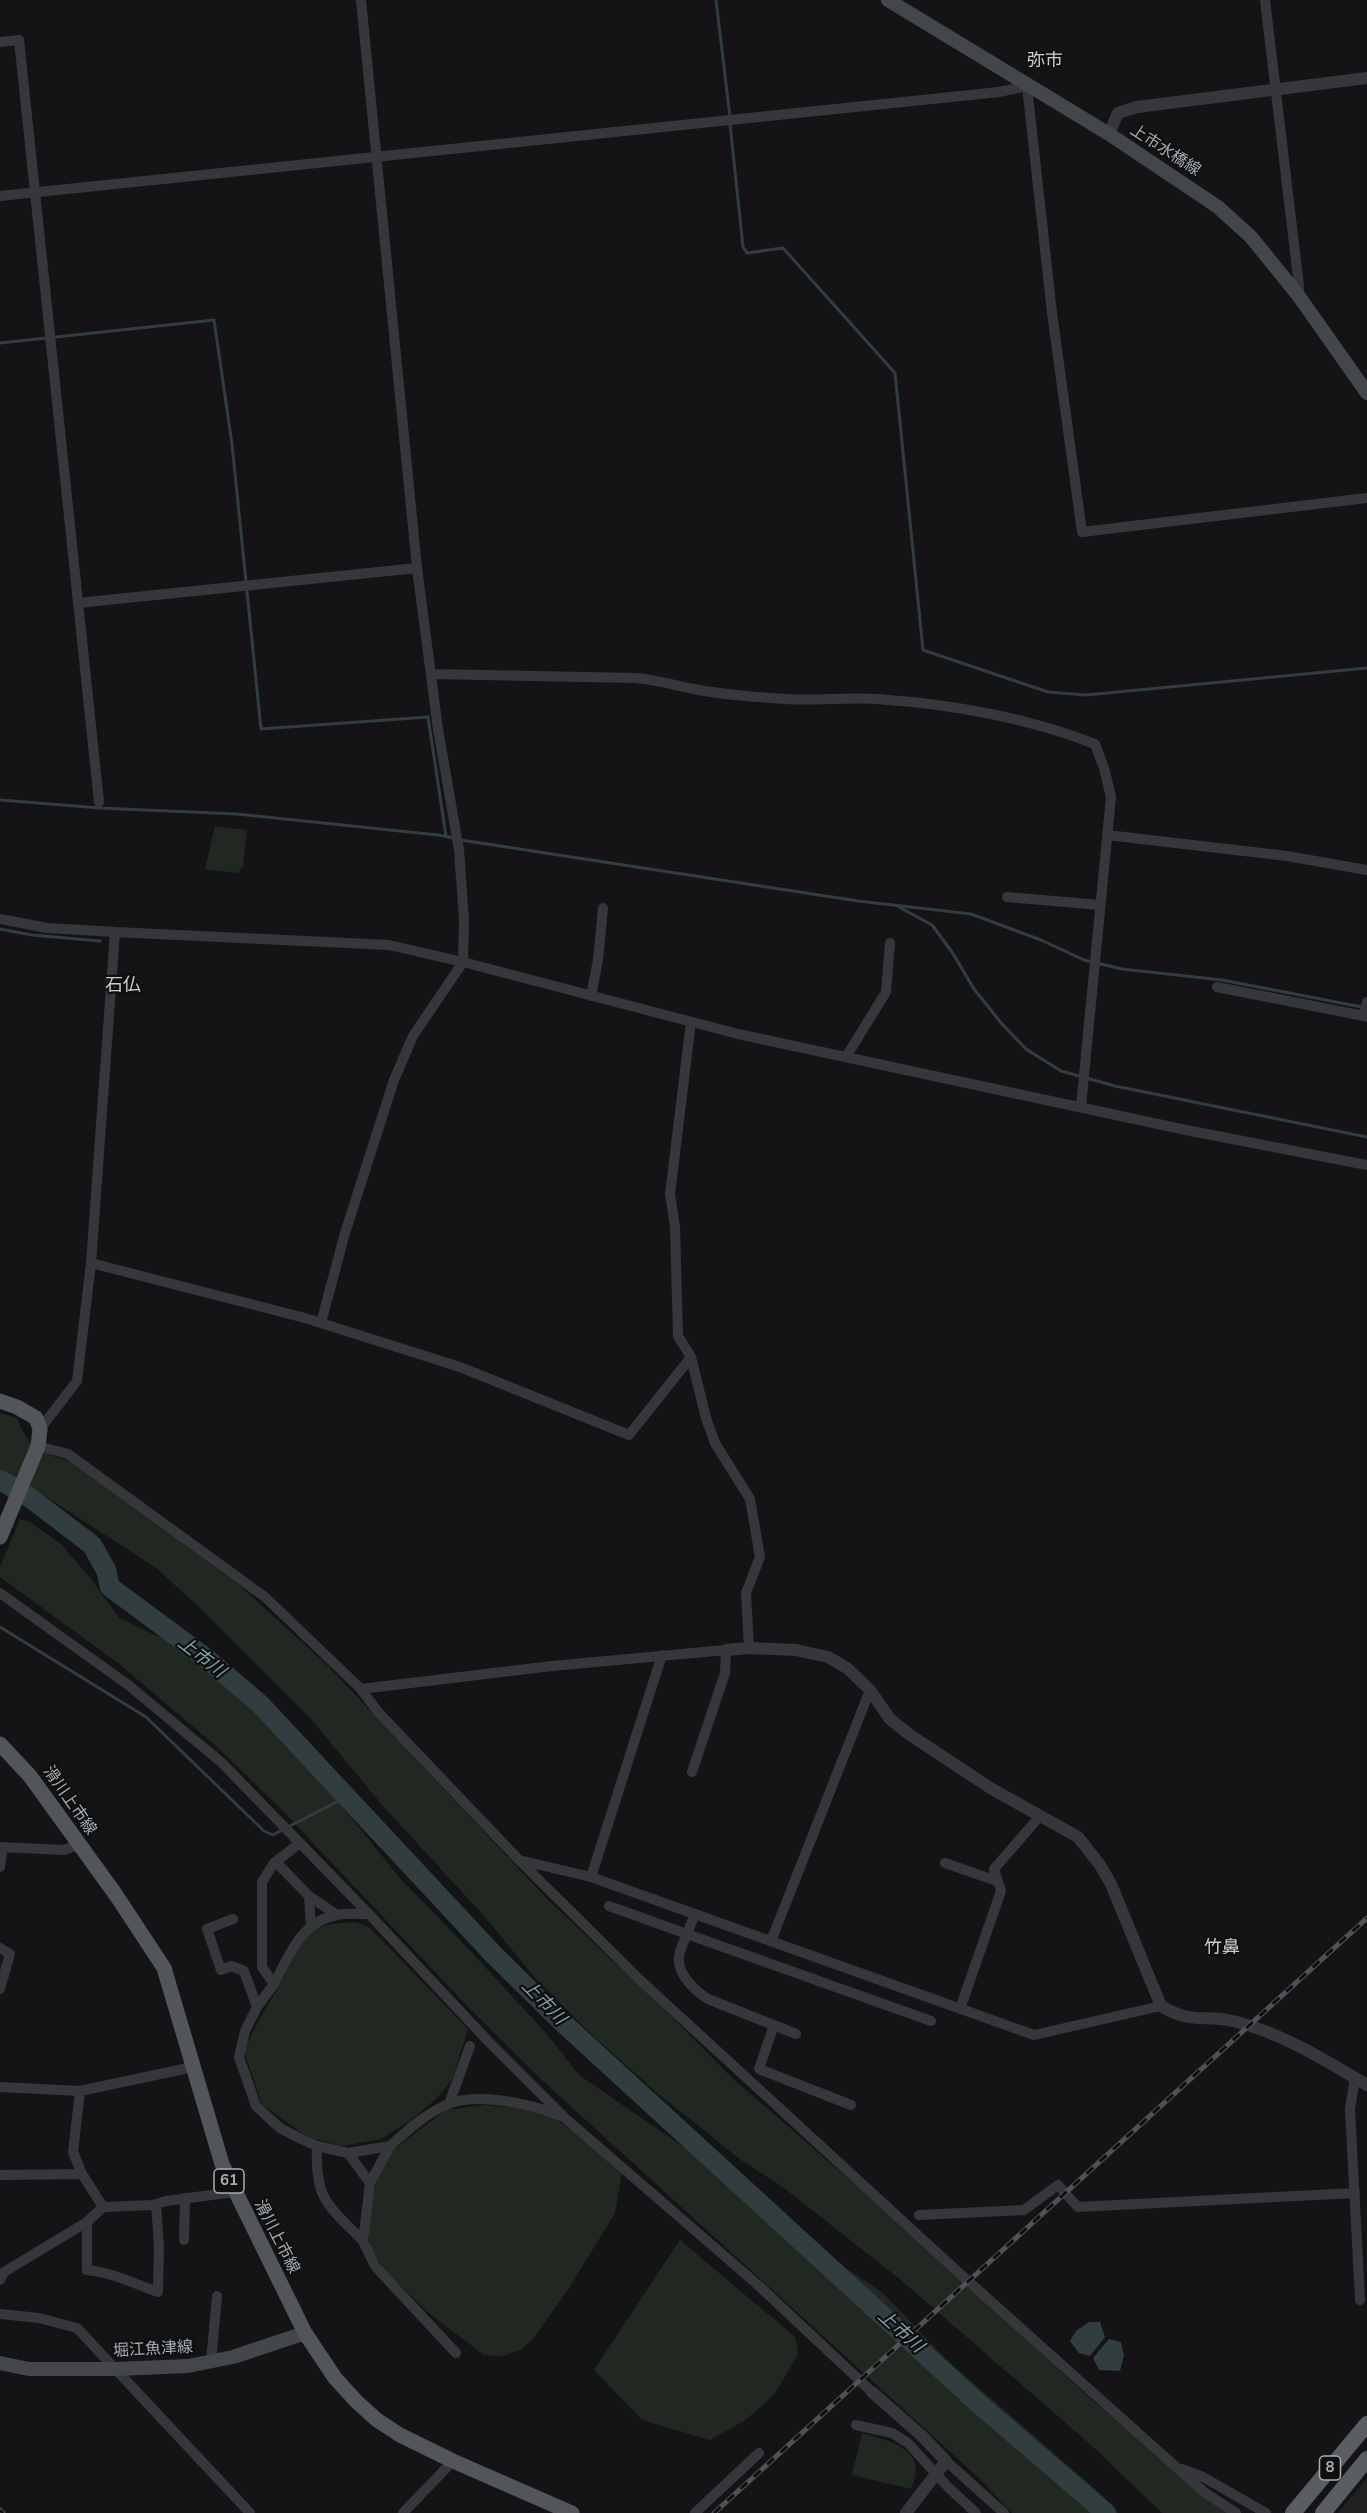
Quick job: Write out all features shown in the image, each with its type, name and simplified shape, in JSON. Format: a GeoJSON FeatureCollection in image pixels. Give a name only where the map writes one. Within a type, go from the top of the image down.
{"type":"FeatureCollection","features":[{"type":"Feature","properties":{"kind":"highway","name":"8"},"geometry":{"type":"LineString","coordinates":[[1293,2513],[1367,2424]]}},
{"type":"Feature","properties":{"kind":"highway","name":"8"},"geometry":{"type":"LineString","coordinates":[[1323,2513],[1367,2460]]}},
{"type":"Feature","properties":{"kind":"main road","name":"上市水橋線"},"geometry":{"type":"LineString","coordinates":[[895,2],[1027,86],[1109,134],[1218,207],[1251,237],[1298,295],[1367,393]]}},
{"type":"Feature","properties":{"kind":"main road"},"geometry":{"type":"LineString","coordinates":[[0,1401],[17,1407],[36,1418],[40,1429],[38,1446],[0,1537]]}},
{"type":"Feature","properties":{"kind":"main road","name":"滑川上市線"},"geometry":{"type":"LineString","coordinates":[[0,1744],[30,1776],[116,1895],[164,1968],[222,2164],[305,2333],[335,2378],[377,2420],[400,2435],[572,2513]]}},
{"type":"Feature","properties":{"kind":"main road","name":"堀江魚津線"},"geometry":{"type":"LineString","coordinates":[[0,2363],[29,2369],[188,2366],[233,2357],[305,2333]]}},
{"type":"Feature","properties":{"kind":"street"},"geometry":{"type":"LineString","coordinates":[[321,1323],[345,1233],[394,1080],[413,1036],[463,962],[464,920],[459,850],[438,729],[417,568],[361,0]]}},
{"type":"Feature","properties":{"kind":"street"},"geometry":{"type":"LineString","coordinates":[[1265,0],[1299,285],[1298,295]]}},
{"type":"Feature","properties":{"kind":"street"},"geometry":{"type":"LineString","coordinates":[[0,42],[19,40],[99,802]]}},
{"type":"Feature","properties":{"kind":"street"},"geometry":{"type":"LineString","coordinates":[[1109,134],[1118,113],[1137,107],[1367,78]]}},
{"type":"Feature","properties":{"kind":"street"},"geometry":{"type":"LineString","coordinates":[[0,196],[999,92],[1027,86],[1052,313],[1082,532],[1367,498]]}},
{"type":"Feature","properties":{"kind":"street"},"geometry":{"type":"LineString","coordinates":[[78,603],[417,568]]}},
{"type":"Feature","properties":{"kind":"street"},"geometry":{"type":"LineString","coordinates":[[432,674],[636,678],[696,690],[785,699],[875,699],[978,712],[1060,731],[1095,744],[1111,797],[1081,1106]]}},
{"type":"Feature","properties":{"kind":"street"},"geometry":{"type":"LineString","coordinates":[[1107,835],[1287,856],[1367,870]]}},
{"type":"Feature","properties":{"kind":"street"},"geometry":{"type":"LineString","coordinates":[[1008,897],[1100,906]]}},
{"type":"Feature","properties":{"kind":"street"},"geometry":{"type":"LineString","coordinates":[[591,996],[598,960],[603,908]]}},
{"type":"Feature","properties":{"kind":"street"},"geometry":{"type":"LineString","coordinates":[[0,919],[47,928],[388,945],[463,962],[691,1022],[846,1057],[1186,1130],[1367,1165]]}},
{"type":"Feature","properties":{"kind":"street"},"geometry":{"type":"LineString","coordinates":[[40,1429],[77,1381],[91,1263],[116,932]]}},
{"type":"Feature","properties":{"kind":"street"},"geometry":{"type":"LineString","coordinates":[[846,1057],[886,992],[890,943]]}},
{"type":"Feature","properties":{"kind":"street"},"geometry":{"type":"LineString","coordinates":[[1217,987],[1366,1016],[1367,1002]]}},
{"type":"Feature","properties":{"kind":"street"},"geometry":{"type":"LineString","coordinates":[[691,1022],[670,1194],[675,1227],[678,1336],[691,1357],[706,1418],[715,1443],[750,1499],[760,1557],[746,1593],[749,1648]]}},
{"type":"Feature","properties":{"kind":"street"},"geometry":{"type":"LineString","coordinates":[[91,1263],[321,1323],[460,1367],[629,1435],[691,1357]]}},
{"type":"Feature","properties":{"kind":"street"},"geometry":{"type":"LineString","coordinates":[[38,1446],[68,1454],[265,1597],[361,1689],[378,1712],[519,1860],[648,1988],[958,2272],[1176,2467],[1204,2492],[1236,2513]]}},
{"type":"Feature","properties":{"kind":"street"},"geometry":{"type":"LineString","coordinates":[[0,1593],[92,1658],[160,1710],[221,1762],[369,1914],[488,2041],[565,2118],[758,2284],[1004,2513]]}},
{"type":"Feature","properties":{"kind":"street"},"geometry":{"type":"LineString","coordinates":[[361,1689],[749,1648],[796,1650],[828,1657],[847,1668],[870,1690],[890,1719],[910,1735],[992,1789],[1078,1837],[1100,1865],[1111,1884],[1161,2006],[1176,2015],[1189,2019],[1231,2020],[1273,2034],[1367,2085]]}},
{"type":"Feature","properties":{"kind":"street"},"geometry":{"type":"LineString","coordinates":[[692,1772],[725,1673],[726,1650]]}},
{"type":"Feature","properties":{"kind":"street"},"geometry":{"type":"LineString","coordinates":[[591,1877],[662,1656]]}},
{"type":"Feature","properties":{"kind":"street"},"geometry":{"type":"LineString","coordinates":[[771,1941],[870,1690]]}},
{"type":"Feature","properties":{"kind":"street"},"geometry":{"type":"LineString","coordinates":[[960,2009],[1001,1891],[994,1869],[1040,1816]]}},
{"type":"Feature","properties":{"kind":"street"},"geometry":{"type":"LineString","coordinates":[[274,1984],[262,1966],[262,1882],[276,1862],[300,1843]]}},
{"type":"Feature","properties":{"kind":"street"},"geometry":{"type":"LineString","coordinates":[[0,1867],[1,1847],[64,1850],[78,1845]]}},
{"type":"Feature","properties":{"kind":"street"},"geometry":{"type":"LineString","coordinates":[[519,1860],[591,1877],[1034,2035],[1161,2006]]}},
{"type":"Feature","properties":{"kind":"street"},"geometry":{"type":"LineString","coordinates":[[276,1862],[309,1896],[337,1915]]}},
{"type":"Feature","properties":{"kind":"street"},"geometry":{"type":"LineString","coordinates":[[945,1863],[997,1881]]}},
{"type":"Feature","properties":{"kind":"street"},"geometry":{"type":"LineString","coordinates":[[309,1896],[311,1926]]}},
{"type":"Feature","properties":{"kind":"street"},"geometry":{"type":"LineString","coordinates":[[609,1906],[931,2021]]}},
{"type":"Feature","properties":{"kind":"street"},"geometry":{"type":"LineString","coordinates":[[369,1914],[337,1915],[317,1921],[299,1937],[245,2031],[239,2056],[256,2106],[280,2128],[317,2146],[348,2153],[390,2146]]}},
{"type":"Feature","properties":{"kind":"street"},"geometry":{"type":"LineString","coordinates":[[695,1914],[678,1958],[682,1973],[696,1992],[708,1999],[796,2034]]}},
{"type":"Feature","properties":{"kind":"street"},"geometry":{"type":"LineString","coordinates":[[232,1919],[207,1929],[221,1970],[231,1966],[244,1971],[258,2007]]}},
{"type":"Feature","properties":{"kind":"street"},"geometry":{"type":"LineString","coordinates":[[0,1948],[10,1954],[0,1989]]}},
{"type":"Feature","properties":{"kind":"street"},"geometry":{"type":"LineString","coordinates":[[774,2025],[759,2069],[851,2105]]}},
{"type":"Feature","properties":{"kind":"street"},"geometry":{"type":"LineString","coordinates":[[448,2104],[470,2046]]}},
{"type":"Feature","properties":{"kind":"street"},"geometry":{"type":"LineString","coordinates":[[0,2087],[80,2091],[194,2067]]}},
{"type":"Feature","properties":{"kind":"street"},"geometry":{"type":"LineString","coordinates":[[1355,2078],[1350,2109],[1360,2300]]}},
{"type":"Feature","properties":{"kind":"street"},"geometry":{"type":"LineString","coordinates":[[80,2091],[73,2152],[82,2174],[103,2207]]}},
{"type":"Feature","properties":{"kind":"street"},"geometry":{"type":"LineString","coordinates":[[363,2241],[370,2183],[390,2146],[419,2121],[448,2104],[474,2101],[513,2101],[541,2108],[565,2118]]}},
{"type":"Feature","properties":{"kind":"street"},"geometry":{"type":"LineString","coordinates":[[317,2146],[316,2174],[320,2191],[329,2206],[363,2241],[375,2266],[456,2353]]}},
{"type":"Feature","properties":{"kind":"street"},"geometry":{"type":"LineString","coordinates":[[348,2153],[370,2183]]}},
{"type":"Feature","properties":{"kind":"street"},"geometry":{"type":"LineString","coordinates":[[0,2175],[82,2174]]}},
{"type":"Feature","properties":{"kind":"street"},"geometry":{"type":"LineString","coordinates":[[919,2215],[1024,2210],[1058,2185],[1078,2207],[1355,2193]]}},
{"type":"Feature","properties":{"kind":"street"},"geometry":{"type":"LineString","coordinates":[[0,2280],[4,2272],[87,2222],[103,2207],[156,2204],[234,2192]]}},
{"type":"Feature","properties":{"kind":"street"},"geometry":{"type":"LineString","coordinates":[[184,2240],[185,2198]]}},
{"type":"Feature","properties":{"kind":"street"},"geometry":{"type":"LineString","coordinates":[[87,2222],[87,2270],[102,2271],[117,2279],[158,2292],[159,2246],[156,2204]]}},
{"type":"Feature","properties":{"kind":"street"},"geometry":{"type":"LineString","coordinates":[[211,2362],[217,2296]]}},
{"type":"Feature","properties":{"kind":"street"},"geometry":{"type":"LineString","coordinates":[[0,2314],[39,2318],[77,2328],[250,2513]]}},
{"type":"Feature","properties":{"kind":"street"},"geometry":{"type":"LineString","coordinates":[[856,2425],[892,2433],[908,2443],[948,2487],[976,2513]]}},
{"type":"Feature","properties":{"kind":"street"},"geometry":{"type":"LineString","coordinates":[[695,2513],[759,2453]]}},
{"type":"Feature","properties":{"kind":"street"},"geometry":{"type":"LineString","coordinates":[[403,2513],[453,2461]]}},
{"type":"Feature","properties":{"kind":"street"},"geometry":{"type":"LineString","coordinates":[[906,2513],[946,2461]]}},
{"type":"Feature","properties":{"kind":"street"},"geometry":{"type":"LineString","coordinates":[[1176,2467],[1203,2476],[1266,2513]]}},
{"type":"Feature","properties":{"kind":"shaded area"},"geometry":{"type":"Polygon","coordinates":[[[215,826],[247,830],[243,866],[238,873],[205,869],[215,826]]]}},
{"type":"Feature","properties":{"kind":"shaded area"},"geometry":{"type":"Polygon","coordinates":[[[0,1413],[17,1418],[27,1438],[38,1449],[73,1462],[239,1585],[329,1667],[548,1900],[671,2016],[732,2078],[918,2239],[1094,2402],[1231,2513],[1162,2513],[1090,2444],[901,2280],[784,2188],[741,2160],[655,2091],[590,2033],[536,1979],[486,1918],[383,1806],[312,1720],[199,1607],[155,1567],[31,1487],[0,1471],[0,1413]]]}},
{"type":"Feature","properties":{"kind":"shaded area"},"geometry":{"type":"Polygon","coordinates":[[[20,1519],[30,1522],[61,1544],[91,1579],[119,1618],[221,1662],[399,1877],[546,2033],[579,2075],[688,2150],[765,2216],[882,2292],[949,2362],[1104,2497],[1118,2513],[1012,2513],[981,2480],[543,2081],[469,2008],[281,1809],[216,1746],[118,1663],[0,1577],[0,1567],[20,1519]]]}},
{"type":"Feature","properties":{"kind":"shaded area"},"geometry":{"type":"Polygon","coordinates":[[[356,1922],[370,1928],[468,2029],[452,2080],[437,2098],[411,2120],[381,2139],[342,2146],[307,2137],[262,2104],[244,2051],[306,1936],[322,1926],[356,1922]]]}},
{"type":"Feature","properties":{"kind":"shaded area"},"geometry":{"type":"Polygon","coordinates":[[[485,2105],[528,2109],[564,2124],[622,2172],[615,2213],[569,2288],[533,2339],[521,2350],[502,2356],[484,2355],[430,2314],[386,2271],[371,2250],[367,2230],[376,2182],[393,2150],[446,2110],[485,2105]]]}},
{"type":"Feature","properties":{"kind":"shaded area"},"geometry":{"type":"Polygon","coordinates":[[[680,2240],[795,2337],[798,2354],[774,2395],[744,2421],[710,2440],[642,2420],[594,2370],[680,2240]]]}},
{"type":"Feature","properties":{"kind":"shaded area"},"geometry":{"type":"Polygon","coordinates":[[[1089,2322],[1100,2322],[1105,2337],[1090,2356],[1079,2353],[1070,2341],[1076,2331],[1089,2322]]]}},
{"type":"Feature","properties":{"kind":"shaded area"},"geometry":{"type":"Polygon","coordinates":[[[1109,2339],[1121,2342],[1124,2355],[1120,2371],[1099,2370],[1093,2358],[1109,2339]]]}},
{"type":"Feature","properties":{"kind":"shaded area"},"geometry":{"type":"Polygon","coordinates":[[[862,2433],[895,2444],[911,2456],[916,2476],[911,2489],[852,2475],[862,2433]]]}},
{"type":"Feature","properties":{"kind":"shaded area"},"geometry":{"type":"Polygon","coordinates":[[[1367,2478],[1367,2513],[1338,2513],[1367,2478]]]}},
{"type":"Feature","properties":{"kind":"waterway"},"geometry":{"type":"LineString","coordinates":[[716,0],[730,117]]}},
{"type":"Feature","properties":{"kind":"waterway"},"geometry":{"type":"LineString","coordinates":[[730,124],[743,247],[747,253],[783,248],[895,373],[923,650],[1048,692],[1086,695],[1367,668]]}},
{"type":"Feature","properties":{"kind":"waterway"},"geometry":{"type":"LineString","coordinates":[[0,343],[214,320],[232,444],[261,729],[428,717],[446,836]]}},
{"type":"Feature","properties":{"kind":"waterway"},"geometry":{"type":"LineString","coordinates":[[0,800],[100,808],[237,814],[454,838]]}},
{"type":"Feature","properties":{"kind":"waterway"},"geometry":{"type":"LineString","coordinates":[[461,840],[858,901],[971,914],[1041,940],[1084,960],[1122,969],[1222,980],[1362,1007]]}},
{"type":"Feature","properties":{"kind":"waterway"},"geometry":{"type":"LineString","coordinates":[[899,907],[932,925],[952,952],[974,989],[1002,1024],[1026,1049],[1061,1071],[1115,1086],[1367,1137]]}},
{"type":"Feature","properties":{"kind":"waterway"},"geometry":{"type":"LineString","coordinates":[[0,929],[32,935],[100,941]]}},
{"type":"Feature","properties":{"kind":"waterway","name":"上市川"},"geometry":{"type":"LineString","coordinates":[[0,1480],[29,1497],[92,1545],[106,1570],[110,1587],[206,1658],[260,1704],[494,1955],[562,2022],[979,2404],[1106,2513]]}},
{"type":"Feature","properties":{"kind":"waterway"},"geometry":{"type":"LineString","coordinates":[[0,1627],[146,1717],[264,1831],[273,1835],[282,1830]]}},
{"type":"Feature","properties":{"kind":"waterway"},"geometry":{"type":"LineString","coordinates":[[288,1827],[348,1796]]}},
{"type":"Feature","properties":{"kind":"railway"},"geometry":{"type":"LineString","coordinates":[[714,2513],[1367,1918]]}},
{"type":"Feature","properties":{"kind":"railway"},"geometry":{"type":"LineString","coordinates":[[0,2510],[3,2513]]}},
{"type":"Feature","properties":{"kind":"district","name":"弥市"},"geometry":{"type":"Point","coordinates":[1045,62]}},
{"type":"Feature","properties":{"kind":"district","name":"石仏"},"geometry":{"type":"Point","coordinates":[123,987]}},
{"type":"Feature","properties":{"kind":"district","name":"竹鼻"},"geometry":{"type":"Point","coordinates":[1222,1949]}}]}
